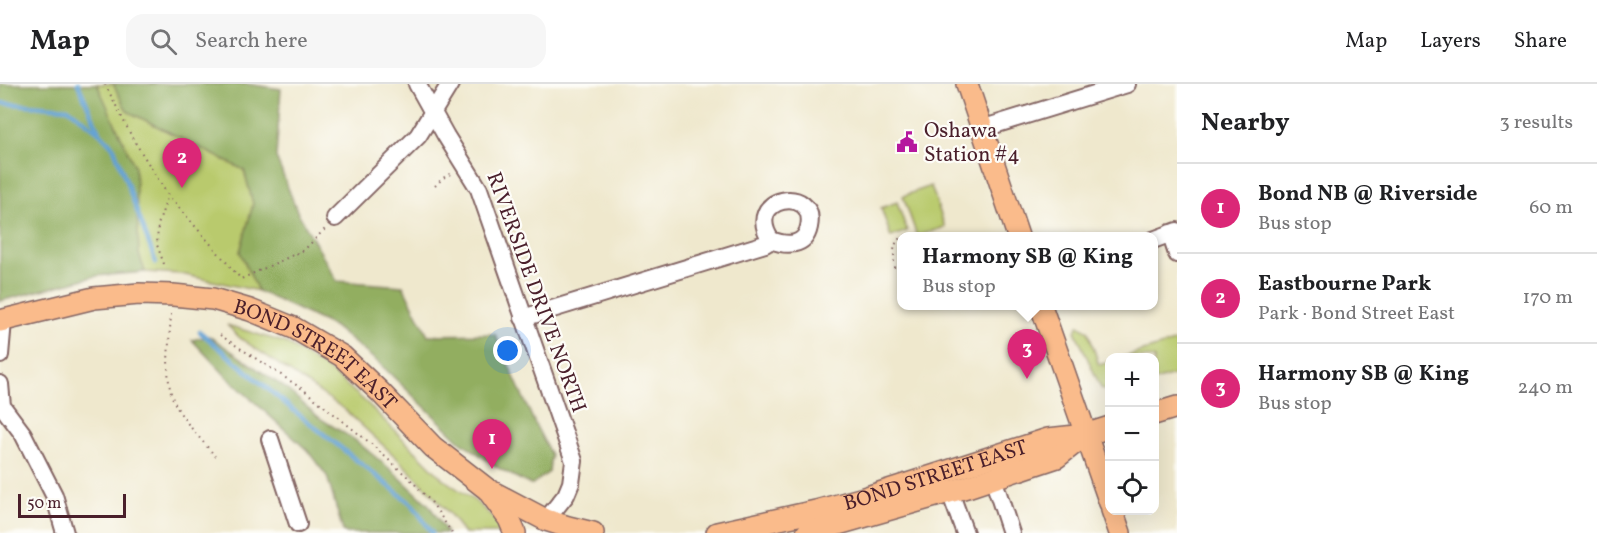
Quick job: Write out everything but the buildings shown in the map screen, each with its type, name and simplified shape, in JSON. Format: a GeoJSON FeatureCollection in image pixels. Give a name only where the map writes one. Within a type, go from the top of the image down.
{"type":"FeatureCollection","features":[{"type":"Feature","properties":{"kind":"main road"},"geometry":{"type":"LineString","coordinates":[[967,84],[1016,232]]}},
{"type":"Feature","properties":{"kind":"main road","name":"BOND STREET EAST"},"geometry":{"type":"LineString","coordinates":[[2,321],[94,298],[139,294],[213,299],[250,310],[294,328],[342,356],[433,447],[487,489],[546,520],[593,533]]}},
{"type":"Feature","properties":{"kind":"main road"},"geometry":{"type":"LineString","coordinates":[[1042,310],[1105,489]]}},
{"type":"Feature","properties":{"kind":"main road"},"geometry":{"type":"LineString","coordinates":[[1159,413],[1177,407]]}},
{"type":"Feature","properties":{"kind":"main road"},"geometry":{"type":"LineString","coordinates":[[807,533],[950,492],[1057,457],[1085,435],[1105,429]]}},
{"type":"Feature","properties":{"kind":"main road","name":"BOND STREET EAST"},"geometry":{"type":"LineString","coordinates":[[717,533],[826,509],[1048,439],[1085,435]]}},
{"type":"Feature","properties":{"kind":"main road"},"geometry":{"type":"LineString","coordinates":[[487,489],[509,519],[515,533]]}},
{"type":"Feature","properties":{"kind":"main road"},"geometry":{"type":"LineString","coordinates":[[1114,515],[1120,533]]}},
{"type":"Feature","properties":{"kind":"street","name":"RIVERSIDE DRIVE NORTH"},"geometry":{"type":"LineString","coordinates":[[417,84],[479,189],[574,461],[571,483],[566,495],[546,520]]}},
{"type":"Feature","properties":{"kind":"street"},"geometry":{"type":"LineString","coordinates":[[335,218],[418,136],[450,84]]}},
{"type":"Feature","properties":{"kind":"street"},"geometry":{"type":"LineString","coordinates":[[981,129],[1127,84]]}},
{"type":"Feature","properties":{"kind":"street"},"geometry":{"type":"LineString","coordinates":[[1158,238],[1173,232],[1177,254]]}},
{"type":"Feature","properties":{"kind":"street"},"geometry":{"type":"LineString","coordinates":[[524,318],[765,244],[771,240]]}},
{"type":"Feature","properties":{"kind":"street"},"geometry":{"type":"LineString","coordinates":[[0,355],[2,321]]}},
{"type":"Feature","properties":{"kind":"street"},"geometry":{"type":"LineString","coordinates":[[0,384],[2,406],[22,434],[54,495],[65,533]]}},
{"type":"Feature","properties":{"kind":"street"},"geometry":{"type":"LineString","coordinates":[[270,439],[298,524]]}},
{"type":"Feature","properties":{"kind":"street"},"geometry":{"type":"LineString","coordinates":[[993,478],[1011,533]]}},
{"type":"Feature","properties":{"kind":"street"},"geometry":{"type":"LineString","coordinates":[[950,492],[965,533]]}},
{"type":"Feature","properties":{"kind":"path"},"geometry":{"type":"LineString","coordinates":[[105,84],[133,139],[168,195],[241,279],[304,250],[335,218]]}},
{"type":"Feature","properties":{"kind":"path"},"geometry":{"type":"LineString","coordinates":[[435,186],[464,164]]}},
{"type":"Feature","properties":{"kind":"path"},"geometry":{"type":"LineString","coordinates":[[164,264],[158,245],[158,225],[168,195]]}},
{"type":"Feature","properties":{"kind":"path"},"geometry":{"type":"LineString","coordinates":[[894,268],[894,250],[897,240]]}},
{"type":"Feature","properties":{"kind":"path"},"geometry":{"type":"LineString","coordinates":[[171,311],[168,356],[172,399],[190,426],[215,456]]}},
{"type":"Feature","properties":{"kind":"path"},"geometry":{"type":"LineString","coordinates":[[220,335],[304,390],[369,442],[432,503],[452,533]]}},
{"type":"Feature","properties":{"kind":"green space"},"geometry":{"type":"Polygon","coordinates":[[[0,84],[97,84],[135,167],[139,254],[145,272],[96,276],[0,301],[0,84]]]}},
{"type":"Feature","properties":{"kind":"green space"},"geometry":{"type":"Polygon","coordinates":[[[60,84],[116,84],[127,111],[244,170],[254,204],[240,252],[258,291],[181,274],[145,272],[108,173],[60,84]]]}},
{"type":"Feature","properties":{"kind":"green space"},"geometry":{"type":"Polygon","coordinates":[[[113,84],[246,84],[281,89],[276,157],[297,211],[337,281],[403,286],[428,335],[495,334],[551,455],[549,472],[531,485],[500,469],[460,441],[379,363],[333,326],[258,291],[240,252],[253,204],[244,170],[127,111],[113,84]]]}},
{"type":"Feature","properties":{"kind":"green space"},"geometry":{"type":"Polygon","coordinates":[[[931,186],[945,227],[929,232],[916,232],[903,196],[931,186]]]}},
{"type":"Feature","properties":{"kind":"green space"},"geometry":{"type":"Polygon","coordinates":[[[897,202],[907,231],[897,232],[897,235],[891,237],[881,208],[897,202]]]}},
{"type":"Feature","properties":{"kind":"green space"},"geometry":{"type":"Polygon","coordinates":[[[227,325],[286,343],[333,373],[369,405],[443,479],[475,501],[497,521],[502,533],[463,533],[430,492],[344,409],[240,338],[227,325]]]}},
{"type":"Feature","properties":{"kind":"green space"},"geometry":{"type":"Polygon","coordinates":[[[1079,325],[1088,331],[1099,365],[1105,363],[1105,390],[1101,388],[1075,331],[1079,325]]]}},
{"type":"Feature","properties":{"kind":"green space"},"geometry":{"type":"Polygon","coordinates":[[[209,336],[284,387],[321,419],[355,440],[429,505],[447,533],[347,533],[343,531],[327,476],[307,450],[226,376],[192,340],[209,336]]]}},
{"type":"Feature","properties":{"kind":"green space"},"geometry":{"type":"Polygon","coordinates":[[[1177,341],[1177,374],[1159,380],[1159,353],[1136,353],[1177,341]]]}},
{"type":"Feature","properties":{"kind":"waterway"},"geometry":{"type":"LineString","coordinates":[[78,84],[99,131]]}},
{"type":"Feature","properties":{"kind":"waterway"},"geometry":{"type":"LineString","coordinates":[[0,103],[68,108],[100,133],[114,148],[156,263]]}},
{"type":"Feature","properties":{"kind":"waterway"},"geometry":{"type":"LineString","coordinates":[[200,332],[413,505],[432,533]]}},
{"type":"Feature","properties":{"kind":"place","name":"Oshawa Station #4"},"geometry":{"type":"Point","coordinates":[907,142]}},
{"type":"Feature","properties":{"kind":"place","name":"Eastbourne Park"},"geometry":{"type":"Point","coordinates":[182,188]}},
{"type":"Feature","properties":{"kind":"place","name":"Harmony SB @ King"},"geometry":{"type":"Point","coordinates":[1027,379]}},
{"type":"Feature","properties":{"kind":"place","name":"Bond NB @ Riverside"},"geometry":{"type":"Point","coordinates":[492,469]}}]}
